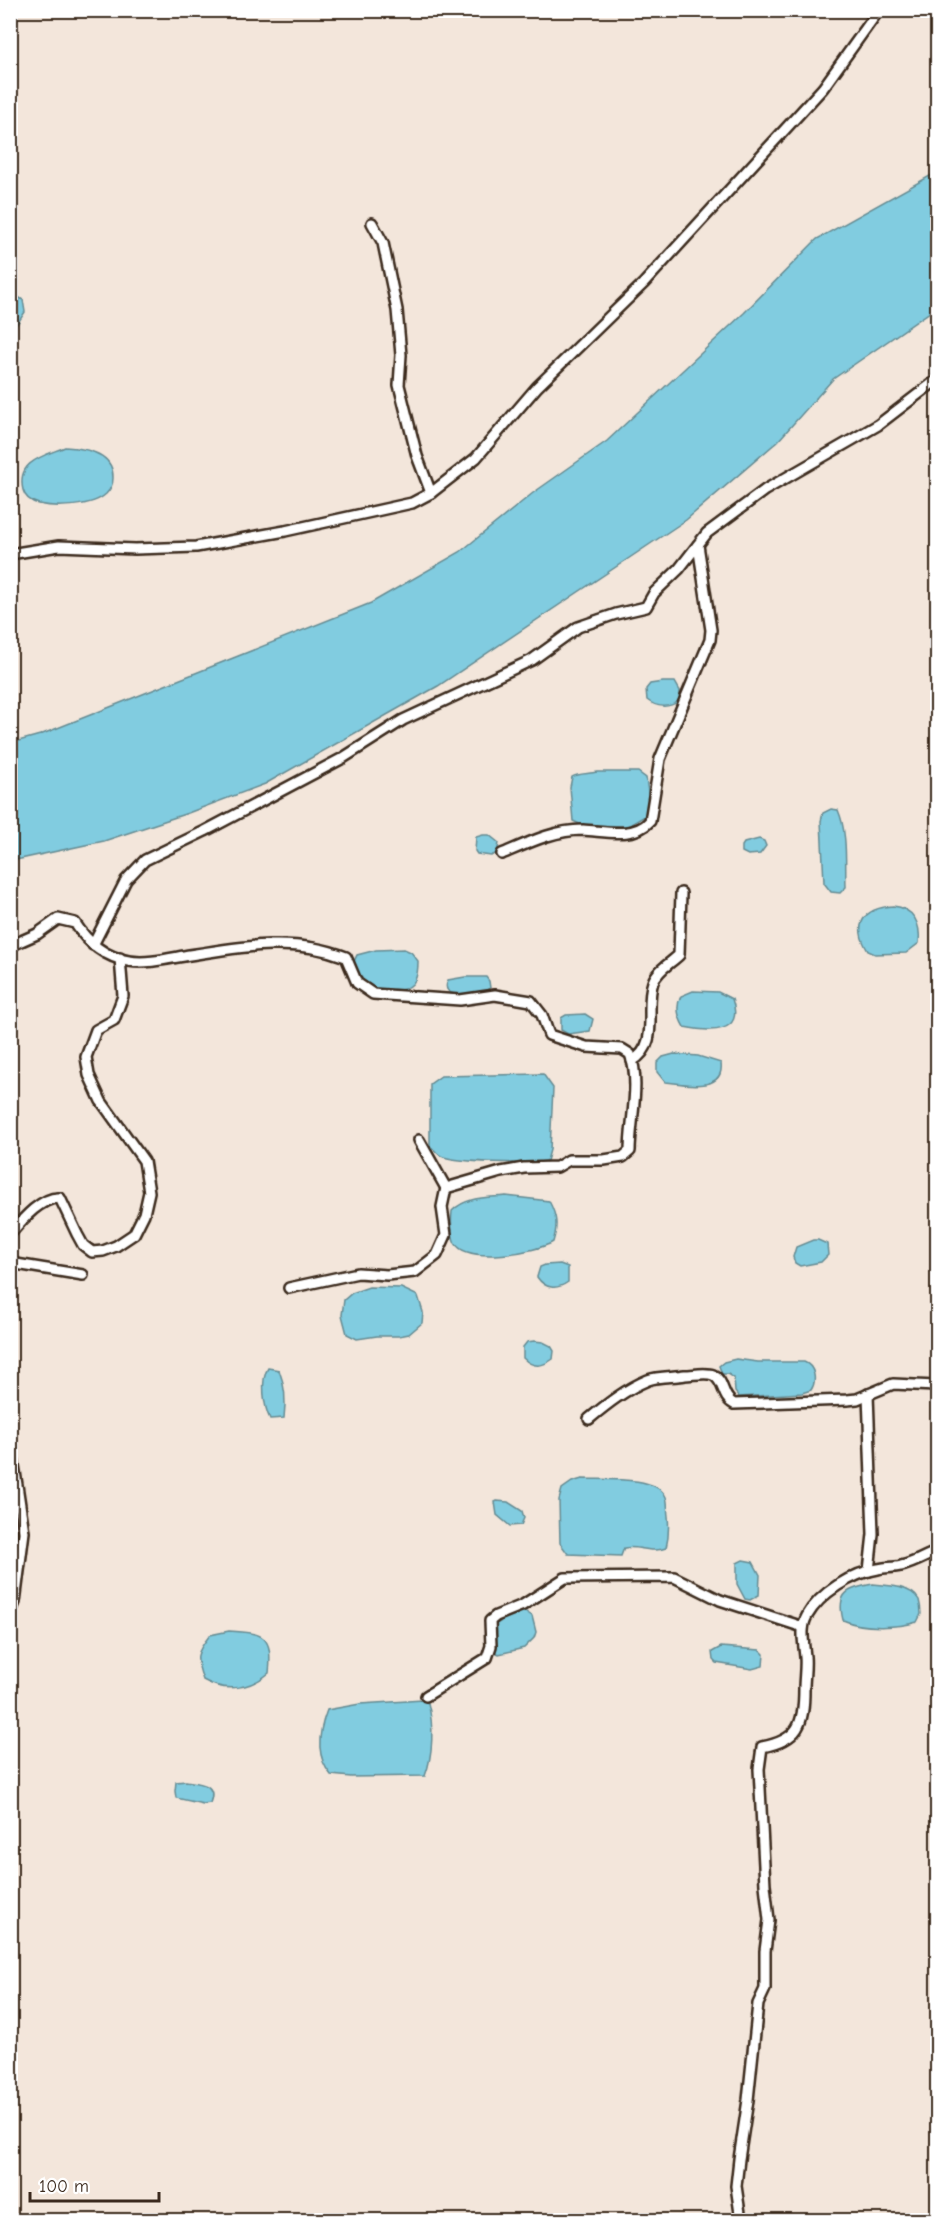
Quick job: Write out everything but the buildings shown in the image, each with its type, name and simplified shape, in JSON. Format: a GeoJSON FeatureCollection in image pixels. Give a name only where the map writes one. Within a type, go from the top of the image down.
{"type":"FeatureCollection","features":[{"type":"Feature","properties":{"kind":"street"},"geometry":{"type":"LineString","coordinates":[[10,554],[58,546],[135,549],[196,547],[285,531],[412,503],[431,493],[476,458],[537,387],[651,275],[823,88],[879,10]]}},
{"type":"Feature","properties":{"kind":"street"},"geometry":{"type":"LineString","coordinates":[[372,223],[383,243],[397,309],[401,355],[399,385],[417,456],[431,493]]}},
{"type":"Feature","properties":{"kind":"street"},"geometry":{"type":"LineString","coordinates":[[93,945],[126,880],[145,860],[344,758],[403,720],[532,660],[578,627],[646,607],[654,593],[679,569],[707,533],[765,490],[878,425],[938,379]]}},
{"type":"Feature","properties":{"kind":"street"},"geometry":{"type":"LineString","coordinates":[[502,854],[554,834],[582,830],[628,832],[644,828],[650,821],[660,759],[710,640],[711,630],[698,545]]}},
{"type":"Feature","properties":{"kind":"street"},"geometry":{"type":"LineString","coordinates":[[632,1061],[642,1056],[649,1039],[653,982],[660,971],[668,967],[679,955],[681,894]]}},
{"type":"Feature","properties":{"kind":"street"},"geometry":{"type":"LineString","coordinates":[[10,946],[37,934],[58,919],[75,923],[84,938],[93,945],[103,952],[128,962],[174,958],[255,945],[290,944],[329,951],[346,957],[357,983],[373,994],[460,1000],[495,995],[531,1001],[542,1016],[549,1035],[586,1047],[622,1049],[630,1054],[633,1100],[630,1150],[623,1157],[604,1160],[569,1160],[557,1167],[524,1168],[501,1172],[446,1188]]}},
{"type":"Feature","properties":{"kind":"street"},"geometry":{"type":"LineString","coordinates":[[10,1234],[41,1204],[52,1197],[60,1198],[83,1245],[92,1252],[103,1251],[116,1246],[134,1234],[144,1214],[149,1192],[144,1161],[101,1101],[89,1075],[86,1057],[96,1030],[114,1020],[123,996],[120,958]]}},
{"type":"Feature","properties":{"kind":"street"},"geometry":{"type":"LineString","coordinates":[[289,1288],[358,1274],[387,1275],[415,1272],[437,1256],[446,1235],[442,1207],[446,1188],[419,1140]]}},
{"type":"Feature","properties":{"kind":"street"},"geometry":{"type":"LineString","coordinates":[[10,1263],[83,1275]]}},
{"type":"Feature","properties":{"kind":"street"},"geometry":{"type":"LineString","coordinates":[[589,1419],[613,1399],[649,1380],[689,1375],[711,1374],[715,1376],[720,1381],[727,1400],[734,1404],[847,1400],[857,1399],[893,1384],[936,1386]]}},
{"type":"Feature","properties":{"kind":"street"},"geometry":{"type":"LineString","coordinates":[[868,1394],[873,1534],[869,1571]]}},
{"type":"Feature","properties":{"kind":"street"},"geometry":{"type":"LineString","coordinates":[[10,1438],[24,1532],[15,1602],[10,1614]]}},
{"type":"Feature","properties":{"kind":"street"},"geometry":{"type":"LineString","coordinates":[[741,2220],[736,2186],[758,2004],[765,1989],[765,1951],[769,1920],[759,1769],[762,1747],[790,1738],[803,1719],[805,1659],[803,1627],[807,1616],[826,1594],[855,1576],[918,1560],[935,1552],[938,1539]]}},
{"type":"Feature","properties":{"kind":"street"},"geometry":{"type":"LineString","coordinates":[[426,1696],[487,1658],[490,1646],[490,1621],[496,1616],[523,1605],[565,1578],[674,1577],[720,1600],[803,1627]]}},
{"type":"Feature","properties":{"kind":"water"},"geometry":{"type":"Polygon","coordinates":[[[937,172],[937,307],[833,379],[778,441],[686,520],[438,686],[265,784],[104,841],[11,861],[11,743],[40,735],[371,603],[460,552],[533,493],[607,441],[744,313],[817,239],[937,172]]]}},
{"type":"Feature","properties":{"kind":"water"},"geometry":{"type":"Polygon","coordinates":[[[11,295],[23,300],[25,312],[11,330],[11,295]]]}},
{"type":"Feature","properties":{"kind":"water"},"geometry":{"type":"Polygon","coordinates":[[[65,447],[89,451],[103,457],[109,463],[113,478],[109,491],[92,502],[83,504],[46,505],[31,501],[23,490],[24,472],[34,461],[65,447]]]}},
{"type":"Feature","properties":{"kind":"water"},"geometry":{"type":"Polygon","coordinates":[[[675,682],[680,691],[679,701],[663,706],[655,705],[647,700],[646,689],[650,684],[675,682]]]}},
{"type":"Feature","properties":{"kind":"water"},"geometry":{"type":"Polygon","coordinates":[[[597,772],[638,772],[646,778],[649,800],[645,816],[628,826],[582,825],[573,821],[570,787],[572,777],[597,772]]]}},
{"type":"Feature","properties":{"kind":"water"},"geometry":{"type":"Polygon","coordinates":[[[831,809],[838,810],[845,838],[846,887],[840,893],[831,892],[824,883],[821,821],[823,813],[831,809]]]}},
{"type":"Feature","properties":{"kind":"water"},"geometry":{"type":"Polygon","coordinates":[[[489,835],[499,843],[497,853],[491,856],[477,854],[475,851],[476,837],[489,835]]]}},
{"type":"Feature","properties":{"kind":"water"},"geometry":{"type":"Polygon","coordinates":[[[759,839],[764,841],[766,846],[760,854],[748,855],[742,852],[744,843],[759,839]]]}},
{"type":"Feature","properties":{"kind":"water"},"geometry":{"type":"Polygon","coordinates":[[[893,906],[906,910],[915,918],[919,929],[919,943],[906,953],[875,954],[868,951],[861,933],[863,920],[874,910],[893,906]]]}},
{"type":"Feature","properties":{"kind":"water"},"geometry":{"type":"Polygon","coordinates":[[[404,949],[411,952],[418,961],[416,978],[409,987],[387,991],[364,983],[356,976],[353,966],[357,955],[376,950],[404,949]]]}},
{"type":"Feature","properties":{"kind":"water"},"geometry":{"type":"Polygon","coordinates":[[[486,977],[490,988],[486,993],[460,995],[448,991],[446,987],[448,980],[486,977]]]}},
{"type":"Feature","properties":{"kind":"water"},"geometry":{"type":"Polygon","coordinates":[[[693,991],[718,992],[732,999],[734,1019],[729,1025],[714,1030],[684,1027],[679,1016],[678,1004],[681,996],[693,991]]]}},
{"type":"Feature","properties":{"kind":"water"},"geometry":{"type":"Polygon","coordinates":[[[585,1014],[593,1019],[590,1031],[568,1034],[561,1030],[561,1018],[566,1015],[585,1014]]]}},
{"type":"Feature","properties":{"kind":"water"},"geometry":{"type":"Polygon","coordinates":[[[674,1054],[698,1056],[721,1063],[721,1073],[710,1083],[692,1085],[665,1082],[657,1072],[657,1063],[663,1057],[674,1054]]]}},
{"type":"Feature","properties":{"kind":"water"},"geometry":{"type":"Polygon","coordinates":[[[543,1074],[553,1088],[550,1150],[547,1161],[510,1163],[462,1160],[441,1156],[430,1146],[430,1084],[441,1076],[543,1074]]]}},
{"type":"Feature","properties":{"kind":"water"},"geometry":{"type":"Polygon","coordinates":[[[506,1196],[549,1201],[556,1221],[553,1242],[518,1253],[487,1255],[462,1250],[454,1240],[452,1211],[471,1200],[506,1196]]]}},
{"type":"Feature","properties":{"kind":"water"},"geometry":{"type":"Polygon","coordinates":[[[813,1240],[827,1244],[828,1255],[821,1262],[800,1266],[795,1263],[793,1257],[796,1247],[813,1240]]]}},
{"type":"Feature","properties":{"kind":"water"},"geometry":{"type":"Polygon","coordinates":[[[560,1264],[568,1267],[568,1282],[564,1285],[547,1286],[537,1277],[540,1267],[560,1264]]]}},
{"type":"Feature","properties":{"kind":"water"},"geometry":{"type":"Polygon","coordinates":[[[369,1287],[401,1288],[418,1296],[423,1312],[422,1323],[409,1334],[399,1336],[357,1339],[347,1334],[342,1315],[344,1300],[352,1293],[369,1287]]]}},
{"type":"Feature","properties":{"kind":"water"},"geometry":{"type":"Polygon","coordinates":[[[534,1341],[551,1346],[554,1351],[553,1359],[538,1365],[530,1364],[523,1358],[523,1347],[527,1342],[534,1341]]]}},
{"type":"Feature","properties":{"kind":"water"},"geometry":{"type":"Polygon","coordinates":[[[736,1359],[758,1362],[804,1362],[813,1370],[813,1386],[811,1390],[802,1393],[739,1397],[735,1392],[734,1378],[728,1374],[722,1374],[719,1366],[736,1359]]]}},
{"type":"Feature","properties":{"kind":"water"},"geometry":{"type":"Polygon","coordinates":[[[268,1368],[279,1370],[281,1376],[285,1406],[284,1418],[270,1419],[268,1414],[264,1379],[268,1368]]]}},
{"type":"Feature","properties":{"kind":"water"},"geometry":{"type":"Polygon","coordinates":[[[582,1479],[628,1480],[652,1485],[660,1490],[666,1497],[667,1504],[666,1548],[655,1550],[624,1548],[621,1556],[568,1554],[560,1543],[559,1500],[562,1489],[582,1479]]]}},
{"type":"Feature","properties":{"kind":"water"},"geometry":{"type":"Polygon","coordinates":[[[495,1502],[508,1502],[522,1511],[524,1518],[521,1525],[510,1526],[497,1515],[495,1502]]]}},
{"type":"Feature","properties":{"kind":"water"},"geometry":{"type":"Polygon","coordinates":[[[743,1560],[753,1562],[760,1575],[759,1595],[750,1600],[745,1599],[737,1584],[737,1563],[743,1560]]]}},
{"type":"Feature","properties":{"kind":"water"},"geometry":{"type":"Polygon","coordinates":[[[873,1584],[898,1587],[916,1595],[921,1612],[917,1622],[880,1627],[843,1620],[841,1603],[846,1593],[873,1584]]]}},
{"type":"Feature","properties":{"kind":"water"},"geometry":{"type":"Polygon","coordinates":[[[526,1612],[532,1616],[536,1632],[534,1638],[524,1648],[499,1654],[495,1652],[494,1625],[500,1622],[501,1618],[513,1613],[526,1612]]]}},
{"type":"Feature","properties":{"kind":"water"},"geometry":{"type":"Polygon","coordinates":[[[229,1631],[251,1633],[264,1638],[269,1651],[269,1673],[246,1686],[229,1688],[203,1680],[198,1661],[201,1647],[210,1635],[229,1631]]]}},
{"type":"Feature","properties":{"kind":"water"},"geometry":{"type":"Polygon","coordinates":[[[721,1647],[760,1650],[764,1654],[763,1666],[752,1669],[716,1663],[712,1652],[721,1647]]]}},
{"type":"Feature","properties":{"kind":"water"},"geometry":{"type":"Polygon","coordinates":[[[423,1700],[428,1703],[432,1730],[430,1759],[425,1776],[331,1775],[320,1752],[320,1736],[327,1710],[360,1704],[423,1700]]]}},
{"type":"Feature","properties":{"kind":"water"},"geometry":{"type":"Polygon","coordinates":[[[186,1781],[210,1788],[212,1797],[210,1803],[203,1804],[176,1798],[176,1782],[186,1781]]]}}]}
